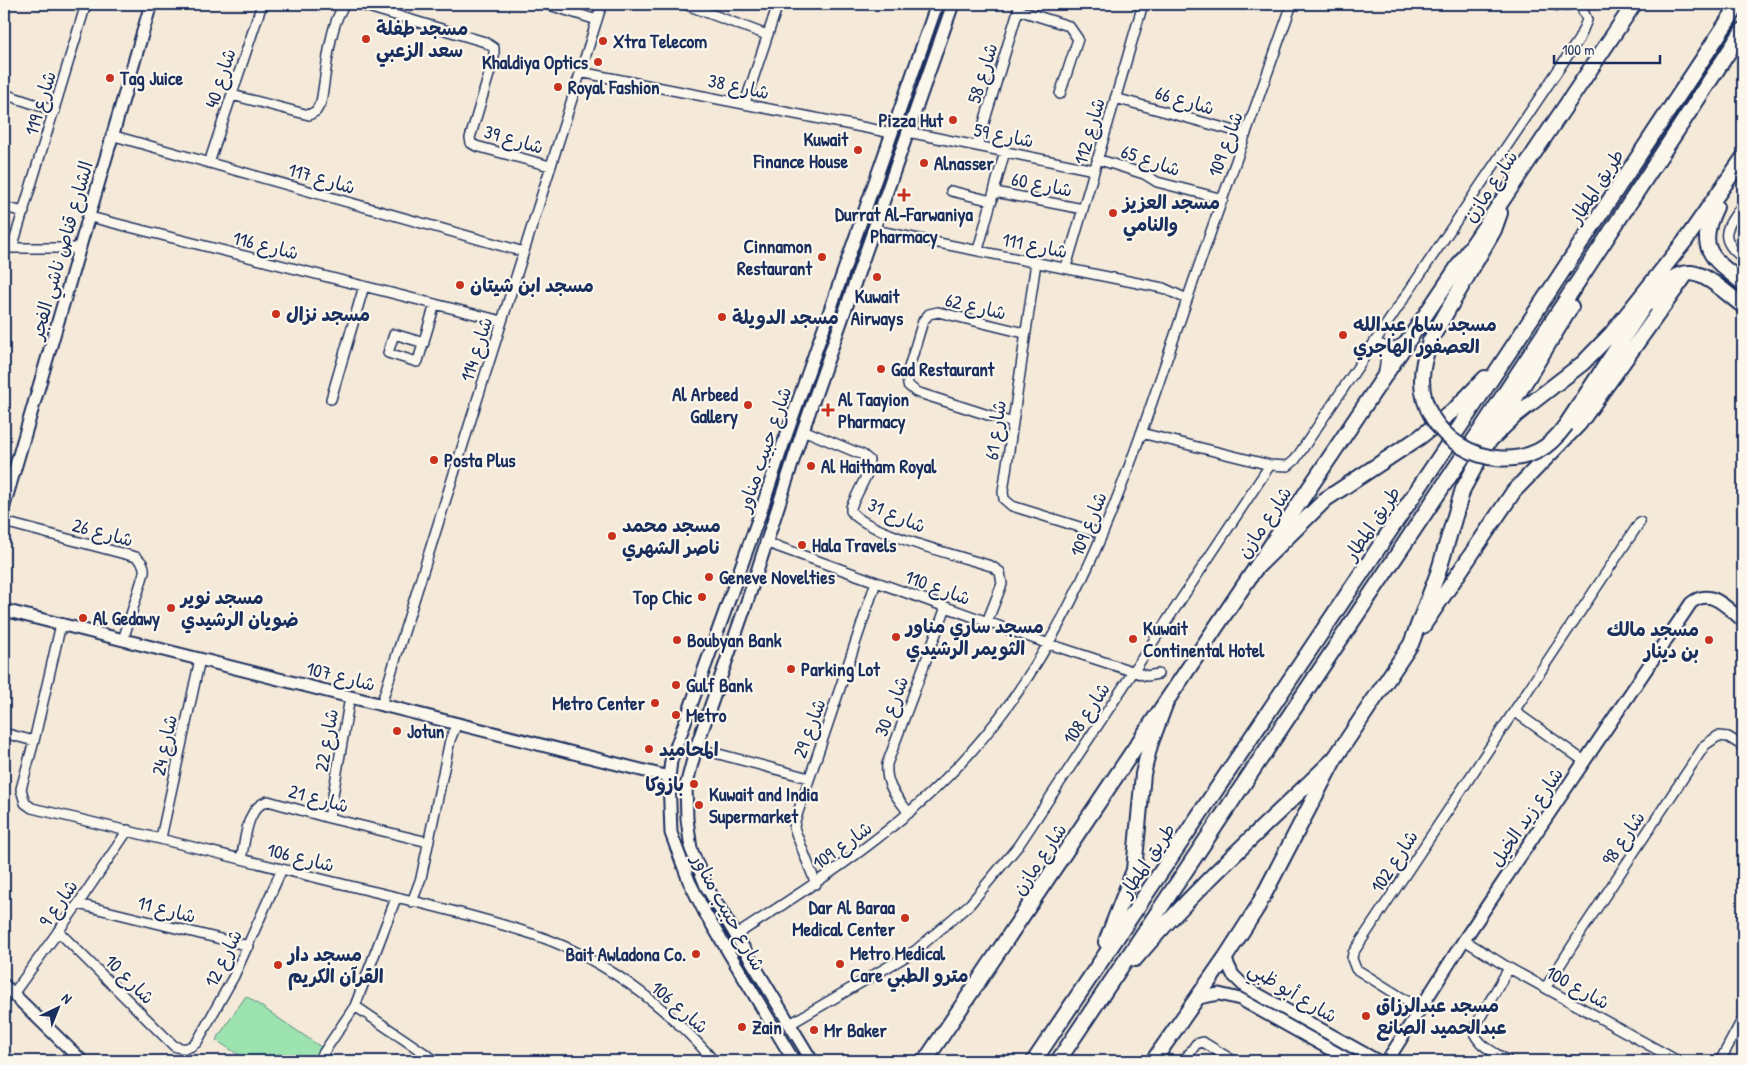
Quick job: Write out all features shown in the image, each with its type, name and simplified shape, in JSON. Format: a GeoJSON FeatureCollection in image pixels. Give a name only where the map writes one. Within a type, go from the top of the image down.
{"type":"FeatureCollection","features":[{"type":"Feature","properties":{"kind":"main road","name":"شارع مازن"},"geometry":{"type":"LineString","coordinates":[[925,1061],[1634,4]]}},
{"type":"Feature","properties":{"kind":"main road"},"geometry":{"type":"LineString","coordinates":[[1578,90],[1644,4]]}},
{"type":"Feature","properties":{"kind":"main road","name":"طريق المطار"},"geometry":{"type":"LineString","coordinates":[[1034,1061],[1739,4]]}},
{"type":"Feature","properties":{"kind":"main road","name":"طريق المطار"},"geometry":{"type":"LineString","coordinates":[[1058,1061],[1466,452],[1743,30]]}},
{"type":"Feature","properties":{"kind":"main road"},"geometry":{"type":"LineString","coordinates":[[1489,441],[1516,415],[1583,363],[1611,334],[1685,241],[1743,158]]}},
{"type":"Feature","properties":{"kind":"main road"},"geometry":{"type":"LineString","coordinates":[[1731,176],[1709,221],[1706,244],[1710,255],[1743,283]]}},
{"type":"Feature","properties":{"kind":"main road"},"geometry":{"type":"LineString","coordinates":[[1508,191],[1494,230],[1430,341],[1424,360],[1422,380],[1425,400],[1437,424],[1460,447],[1498,459],[1518,457],[1537,451],[1554,440],[1662,285],[1675,275],[1687,273],[1706,277],[1741,304]]}},
{"type":"Feature","properties":{"kind":"main road"},"geometry":{"type":"LineString","coordinates":[[1411,644],[1438,573],[1463,489],[1489,441],[1606,251],[1613,227]]}},
{"type":"Feature","properties":{"kind":"main road"},"geometry":{"type":"LineString","coordinates":[[1620,346],[1685,241]]}},
{"type":"Feature","properties":{"kind":"main road"},"geometry":{"type":"LineString","coordinates":[[1153,1061],[1198,998],[1257,908],[1335,758],[1514,491],[1579,424],[1687,273]]}},
{"type":"Feature","properties":{"kind":"main road"},"geometry":{"type":"LineString","coordinates":[[1741,304],[1736,294],[1743,287]]}},
{"type":"Feature","properties":{"kind":"main road"},"geometry":{"type":"LineString","coordinates":[[1256,568],[1326,499],[1420,437],[1455,409],[1506,356]]}},
{"type":"Feature","properties":{"kind":"main road"},"geometry":{"type":"LineString","coordinates":[[1088,981],[1115,921],[1134,870],[1144,774],[1150,745],[1166,702]]}},
{"type":"Feature","properties":{"kind":"main road"},"geometry":{"type":"LineString","coordinates":[[1091,1012],[1174,914],[1335,758]]}},
{"type":"Feature","properties":{"kind":"street","name":"شارع 119"},"geometry":{"type":"LineString","coordinates":[[8,248],[24,212],[86,4]]}},
{"type":"Feature","properties":{"kind":"street","name":"الشارع قناص ناشي الفجر"},"geometry":{"type":"LineString","coordinates":[[4,506],[90,217],[111,135],[150,4]]}},
{"type":"Feature","properties":{"kind":"street","name":"شارع 40"},"geometry":{"type":"LineString","coordinates":[[209,163],[262,4]]}},
{"type":"Feature","properties":{"kind":"street"},"geometry":{"type":"LineString","coordinates":[[232,95],[309,115],[316,111],[322,102],[333,31],[340,12],[346,4]]}},
{"type":"Feature","properties":{"kind":"street","name":"شارع 39"},"geometry":{"type":"LineString","coordinates":[[358,4],[485,42],[494,48],[494,58],[470,138],[471,143],[550,166]]}},
{"type":"Feature","properties":{"kind":"street"},"geometry":{"type":"LineString","coordinates":[[546,4],[597,20]]}},
{"type":"Feature","properties":{"kind":"street","name":"شارع 114"},"geometry":{"type":"LineString","coordinates":[[381,705],[602,4]]}},
{"type":"Feature","properties":{"kind":"street"},"geometry":{"type":"LineString","coordinates":[[684,4],[705,7],[767,35]]}},
{"type":"Feature","properties":{"kind":"street"},"geometry":{"type":"LineString","coordinates":[[745,103],[778,4]]}},
{"type":"Feature","properties":{"kind":"street","name":"شارع حبيب مناور"},"geometry":{"type":"LineString","coordinates":[[794,1061],[705,913],[677,853],[671,833],[669,777],[671,761],[766,498],[937,4]]}},
{"type":"Feature","properties":{"kind":"street","name":"شارع حبيب مناور"},"geometry":{"type":"LineString","coordinates":[[812,1061],[706,886],[692,849],[686,819],[686,786],[696,748],[750,593],[765,542],[803,430],[953,4]]}},
{"type":"Feature","properties":{"kind":"street","name":"شارع 112"},"geometry":{"type":"LineString","coordinates":[[1066,267],[1143,4]]}},
{"type":"Feature","properties":{"kind":"street","name":"شارع 109"},"geometry":{"type":"LineString","coordinates":[[736,935],[816,884],[868,847],[942,783],[972,751],[1049,644],[1084,580],[1141,433],[1292,4]]}},
{"type":"Feature","properties":{"kind":"street"},"geometry":{"type":"LineString","coordinates":[[1548,4],[1562,6],[1572,4]]}},
{"type":"Feature","properties":{"kind":"street"},"geometry":{"type":"LineString","coordinates":[[1141,433],[1270,465],[1288,466],[1295,460],[1380,344],[1579,40],[1587,20],[1580,4]]}},
{"type":"Feature","properties":{"kind":"street","name":"شارع 58"},"geometry":{"type":"LineString","coordinates":[[977,146],[1019,7],[1069,26],[1078,39],[1060,94]]}},
{"type":"Feature","properties":{"kind":"street"},"geometry":{"type":"LineString","coordinates":[[921,48],[927,61],[935,55]]}},
{"type":"Feature","properties":{"kind":"street","name":"شارع 38"},"geometry":{"type":"LineString","coordinates":[[580,72],[892,133]]}},
{"type":"Feature","properties":{"kind":"street"},"geometry":{"type":"LineString","coordinates":[[4,94],[55,111]]}},
{"type":"Feature","properties":{"kind":"street","name":"شارع 66"},"geometry":{"type":"LineString","coordinates":[[1115,98],[1246,134]]}},
{"type":"Feature","properties":{"kind":"street","name":"شارع 59"},"geometry":{"type":"LineString","coordinates":[[908,132],[1094,170]]}},
{"type":"Feature","properties":{"kind":"street","name":"شارع 117"},"geometry":{"type":"LineString","coordinates":[[111,135],[524,252]]}},
{"type":"Feature","properties":{"kind":"street","name":"شارع 60"},"geometry":{"type":"LineString","coordinates":[[978,250],[1005,152]]}},
{"type":"Feature","properties":{"kind":"street","name":"شارع 65"},"geometry":{"type":"LineString","coordinates":[[1098,159],[1144,174],[1157,182],[1222,199]]}},
{"type":"Feature","properties":{"kind":"street","name":"شارع 60"},"geometry":{"type":"LineString","coordinates":[[951,191],[1083,209]]}},
{"type":"Feature","properties":{"kind":"street"},"geometry":{"type":"LineString","coordinates":[[1743,204],[1726,234],[1727,243],[1731,249],[1743,258]]}},
{"type":"Feature","properties":{"kind":"street"},"geometry":{"type":"LineString","coordinates":[[4,207],[24,212]]}},
{"type":"Feature","properties":{"kind":"street","name":"شارع 116"},"geometry":{"type":"LineString","coordinates":[[90,217],[502,321]]}},
{"type":"Feature","properties":{"kind":"street","name":"شارع 111"},"geometry":{"type":"LineString","coordinates":[[874,230],[1066,267],[1163,288],[1187,299]]}},
{"type":"Feature","properties":{"kind":"street"},"geometry":{"type":"LineString","coordinates":[[8,248],[80,248]]}},
{"type":"Feature","properties":{"kind":"street","name":"شارع 61"},"geometry":{"type":"LineString","coordinates":[[1036,262],[1002,492],[1004,499],[1012,506],[1102,534]]}},
{"type":"Feature","properties":{"kind":"street"},"geometry":{"type":"LineString","coordinates":[[331,399],[364,286]]}},
{"type":"Feature","properties":{"kind":"street"},"geometry":{"type":"LineString","coordinates":[[424,343],[435,304]]}},
{"type":"Feature","properties":{"kind":"street","name":"شارع 62"},"geometry":{"type":"LineString","coordinates":[[1013,423],[916,392],[908,385],[907,374],[923,321],[928,314],[938,312],[1024,334]]}},
{"type":"Feature","properties":{"kind":"street"},"geometry":{"type":"LineString","coordinates":[[825,324],[832,330],[840,324]]}},
{"type":"Feature","properties":{"kind":"street"},"geometry":{"type":"LineString","coordinates":[[1380,344],[1395,347],[1411,336]]}},
{"type":"Feature","properties":{"kind":"street"},"geometry":{"type":"LineString","coordinates":[[1380,344],[1386,354],[1384,376]]}},
{"type":"Feature","properties":{"kind":"street","name":"شارع 31"},"geometry":{"type":"LineString","coordinates":[[803,430],[863,454],[869,460],[868,472],[851,511],[857,518],[887,532],[991,566],[1000,572],[1002,584],[987,622]]}},
{"type":"Feature","properties":{"kind":"street","name":"شارع 108"},"geometry":{"type":"LineString","coordinates":[[790,1024],[915,952],[970,904],[1018,846],[1270,465]]}},
{"type":"Feature","properties":{"kind":"street"},"geometry":{"type":"LineString","coordinates":[[766,498],[775,497],[778,500],[778,505]]}},
{"type":"Feature","properties":{"kind":"street","name":"شارع 26"},"geometry":{"type":"LineString","coordinates":[[4,522],[136,557],[142,562],[144,573],[123,640]]}},
{"type":"Feature","properties":{"kind":"street","name":"شارع 102"},"geometry":{"type":"LineString","coordinates":[[1420,1010],[1359,971],[1353,963],[1353,953],[1640,522]]}},
{"type":"Feature","properties":{"kind":"street","name":"شارع 110"},"geometry":{"type":"LineString","coordinates":[[765,542],[1049,644],[1147,676],[1158,674]]}},
{"type":"Feature","properties":{"kind":"street","name":"شارع 29"},"geometry":{"type":"LineString","coordinates":[[816,884],[794,828],[809,778],[876,582]]}},
{"type":"Feature","properties":{"kind":"street","name":"شارع زيد الخيل"},"geometry":{"type":"LineString","coordinates":[[1387,1061],[1464,940],[1682,614],[1699,596],[1709,596],[1743,621]]}},
{"type":"Feature","properties":{"kind":"street","name":"شارع 30"},"geometry":{"type":"LineString","coordinates":[[909,813],[890,788],[886,777],[887,764],[946,607]]}},
{"type":"Feature","properties":{"kind":"street","name":"شارع 107"},"geometry":{"type":"LineString","coordinates":[[4,610],[669,777]]}},
{"type":"Feature","properties":{"kind":"street","name":"شارع 106"},"geometry":{"type":"LineString","coordinates":[[61,624],[21,789],[25,803],[32,808],[241,858],[527,932],[596,964],[661,1008],[714,1061]]}},
{"type":"Feature","properties":{"kind":"street","name":"شارع 24"},"geometry":{"type":"LineString","coordinates":[[161,838],[200,659]]}},
{"type":"Feature","properties":{"kind":"street"},"geometry":{"type":"LineString","coordinates":[[698,687],[702,694],[707,695],[716,692]]}},
{"type":"Feature","properties":{"kind":"street","name":"شارع 22"},"geometry":{"type":"LineString","coordinates":[[330,818],[350,697]]}},
{"type":"Feature","properties":{"kind":"street"},"geometry":{"type":"LineString","coordinates":[[690,707],[702,706],[709,713]]}},
{"type":"Feature","properties":{"kind":"street"},"geometry":{"type":"LineString","coordinates":[[1514,711],[1584,761]]}},
{"type":"Feature","properties":{"kind":"street"},"geometry":{"type":"LineString","coordinates":[[412,902],[421,878],[450,740],[456,724]]}},
{"type":"Feature","properties":{"kind":"street"},"geometry":{"type":"LineString","coordinates":[[4,733],[34,741]]}},
{"type":"Feature","properties":{"kind":"street","name":"شارع 98"},"geometry":{"type":"LineString","coordinates":[[1546,988],[1582,929],[1705,745],[1718,736],[1728,737],[1743,746]]}},
{"type":"Feature","properties":{"kind":"street"},"geometry":{"type":"LineString","coordinates":[[696,748],[809,778]]}},
{"type":"Feature","properties":{"kind":"street","name":"شارع 21"},"geometry":{"type":"LineString","coordinates":[[241,858],[252,811],[259,803],[268,801],[428,842]]}},
{"type":"Feature","properties":{"kind":"street","name":"شارع 9"},"geometry":{"type":"LineString","coordinates":[[13,994],[78,904],[128,830]]}},
{"type":"Feature","properties":{"kind":"street","name":"شارع 12"},"geometry":{"type":"LineString","coordinates":[[180,1048],[190,1048],[197,1042],[249,946],[282,869]]}},
{"type":"Feature","properties":{"kind":"street"},"geometry":{"type":"LineString","coordinates":[[318,1061],[355,1006],[396,898]]}},
{"type":"Feature","properties":{"kind":"street","name":"شارع 11"},"geometry":{"type":"LineString","coordinates":[[78,904],[249,946]]}},
{"type":"Feature","properties":{"kind":"street","name":"شارع 10"},"geometry":{"type":"LineString","coordinates":[[58,931],[174,1046],[180,1048]]}},
{"type":"Feature","properties":{"kind":"street","name":"شارع 100"},"geometry":{"type":"LineString","coordinates":[[1464,940],[1509,968],[1678,1061]]}},
{"type":"Feature","properties":{"kind":"street","name":"شارع أبو ظبي"},"geometry":{"type":"LineString","coordinates":[[1225,958],[1233,974],[1246,988],[1378,1061]]}},
{"type":"Feature","properties":{"kind":"street"},"geometry":{"type":"LineString","coordinates":[[1508,1061],[1475,1038],[1473,1030],[1509,968]]}},
{"type":"Feature","properties":{"kind":"street"},"geometry":{"type":"LineString","coordinates":[[745,979],[754,980],[758,972]]}},
{"type":"Feature","properties":{"kind":"street"},"geometry":{"type":"LineString","coordinates":[[4,985],[82,1061]]}},
{"type":"Feature","properties":{"kind":"street"},"geometry":{"type":"LineString","coordinates":[[755,994],[759,987],[767,986]]}},
{"type":"Feature","properties":{"kind":"street","name":"شارع أبو ظبي"},"geometry":{"type":"LineString","coordinates":[[1198,998],[1219,994],[1232,996],[1309,1040],[1351,1061]]}},
{"type":"Feature","properties":{"kind":"street"},"geometry":{"type":"LineString","coordinates":[[355,1006],[436,1061]]}},
{"type":"Feature","properties":{"kind":"street"},"geometry":{"type":"LineString","coordinates":[[1720,1061],[1743,1018]]}},
{"type":"Feature","properties":{"kind":"street"},"geometry":{"type":"LineString","coordinates":[[1309,1040],[1309,1030],[1314,1026]]}},
{"type":"Feature","properties":{"kind":"street"},"geometry":{"type":"LineString","coordinates":[[1184,1061],[1196,1044],[1201,1042],[1206,1043],[1234,1061]]}},
{"type":"Feature","properties":{"kind":"green space"},"geometry":{"type":"Polygon","coordinates":[[[246,996],[321,1047],[311,1061],[248,1061],[216,1040],[246,996]]]}},
{"type":"Feature","properties":{"kind":"place","name":"مسجد طفلة سعد الزعبي"},"geometry":{"type":"Point","coordinates":[366,39]}},
{"type":"Feature","properties":{"kind":"place","name":"Xtra Telecom"},"geometry":{"type":"Point","coordinates":[603,41]}},
{"type":"Feature","properties":{"kind":"place","name":"Khaldiya Optics"},"geometry":{"type":"Point","coordinates":[598,62]}},
{"type":"Feature","properties":{"kind":"place","name":"Tag Juice"},"geometry":{"type":"Point","coordinates":[110,78]}},
{"type":"Feature","properties":{"kind":"place","name":"Royal Fashion"},"geometry":{"type":"Point","coordinates":[558,87]}},
{"type":"Feature","properties":{"kind":"place","name":"Pizza Hut"},"geometry":{"type":"Point","coordinates":[953,120]}},
{"type":"Feature","properties":{"kind":"place","name":"Kuwait Finance House"},"geometry":{"type":"Point","coordinates":[858,150]}},
{"type":"Feature","properties":{"kind":"place","name":"Alnasser"},"geometry":{"type":"Point","coordinates":[924,163]}},
{"type":"Feature","properties":{"kind":"place","name":"Durrat Al-Farwaniya Pharmacy"},"geometry":{"type":"Point","coordinates":[904,195]}},
{"type":"Feature","properties":{"kind":"place","name":"مسجد العزيز والنامي"},"geometry":{"type":"Point","coordinates":[1113,213]}},
{"type":"Feature","properties":{"kind":"place","name":"Cinnamon Restaurant"},"geometry":{"type":"Point","coordinates":[822,257]}},
{"type":"Feature","properties":{"kind":"place","name":"Kuwait Airways"},"geometry":{"type":"Point","coordinates":[877,277]}},
{"type":"Feature","properties":{"kind":"place","name":"مسجد ابن شيتان"},"geometry":{"type":"Point","coordinates":[460,285]}},
{"type":"Feature","properties":{"kind":"place","name":"مسجد نزال"},"geometry":{"type":"Point","coordinates":[276,314]}},
{"type":"Feature","properties":{"kind":"place","name":"مسجد الدويلة"},"geometry":{"type":"Point","coordinates":[722,317]}},
{"type":"Feature","properties":{"kind":"place","name":"مسجد سالم عبدالله العصفور الهاجري"},"geometry":{"type":"Point","coordinates":[1343,335]}},
{"type":"Feature","properties":{"kind":"place","name":"Gad Restaurant"},"geometry":{"type":"Point","coordinates":[881,369]}},
{"type":"Feature","properties":{"kind":"place","name":"Al Arbeed Gallery"},"geometry":{"type":"Point","coordinates":[748,405]}},
{"type":"Feature","properties":{"kind":"place","name":"Al Taayion Pharmacy"},"geometry":{"type":"Point","coordinates":[828,410]}},
{"type":"Feature","properties":{"kind":"place","name":"Posta Plus"},"geometry":{"type":"Point","coordinates":[434,460]}},
{"type":"Feature","properties":{"kind":"place","name":"Al Haitham Royal"},"geometry":{"type":"Point","coordinates":[811,466]}},
{"type":"Feature","properties":{"kind":"place","name":"مسجد محمد ناصر الشهري"},"geometry":{"type":"Point","coordinates":[612,536]}},
{"type":"Feature","properties":{"kind":"place","name":"Hala Travels"},"geometry":{"type":"Point","coordinates":[802,545]}},
{"type":"Feature","properties":{"kind":"place","name":"Geneve Novelties"},"geometry":{"type":"Point","coordinates":[709,577]}},
{"type":"Feature","properties":{"kind":"place","name":"Top Chic"},"geometry":{"type":"Point","coordinates":[702,597]}},
{"type":"Feature","properties":{"kind":"place","name":"مسجد نوير ضويان الرشيدي"},"geometry":{"type":"Point","coordinates":[171,608]}},
{"type":"Feature","properties":{"kind":"place","name":"Al Gedawy"},"geometry":{"type":"Point","coordinates":[83,618]}},
{"type":"Feature","properties":{"kind":"place","name":"مسجد ساري مناور الثويمر الرشيدي"},"geometry":{"type":"Point","coordinates":[896,637]}},
{"type":"Feature","properties":{"kind":"place","name":"Kuwait Continental Hotel"},"geometry":{"type":"Point","coordinates":[1133,639]}},
{"type":"Feature","properties":{"kind":"place","name":"Boubyan Bank"},"geometry":{"type":"Point","coordinates":[677,640]}},
{"type":"Feature","properties":{"kind":"place","name":"مسجد مالك بن دينار"},"geometry":{"type":"Point","coordinates":[1709,640]}},
{"type":"Feature","properties":{"kind":"place","name":"Parking Lot"},"geometry":{"type":"Point","coordinates":[791,669]}},
{"type":"Feature","properties":{"kind":"place","name":"Gulf Bank"},"geometry":{"type":"Point","coordinates":[676,685]}},
{"type":"Feature","properties":{"kind":"place","name":"Metro Center"},"geometry":{"type":"Point","coordinates":[655,703]}},
{"type":"Feature","properties":{"kind":"place","name":"Metro"},"geometry":{"type":"Point","coordinates":[676,715]}},
{"type":"Feature","properties":{"kind":"place","name":"Jotun"},"geometry":{"type":"Point","coordinates":[397,731]}},
{"type":"Feature","properties":{"kind":"place","name":"المحاميد"},"geometry":{"type":"Point","coordinates":[649,749]}},
{"type":"Feature","properties":{"kind":"place","name":"بازوكا"},"geometry":{"type":"Point","coordinates":[694,784]}},
{"type":"Feature","properties":{"kind":"place","name":"Kuwait and India Supermarket"},"geometry":{"type":"Point","coordinates":[699,805]}},
{"type":"Feature","properties":{"kind":"place","name":"Dar Al Baraa Medical Center"},"geometry":{"type":"Point","coordinates":[905,918]}},
{"type":"Feature","properties":{"kind":"place","name":"Bait Awladona Co."},"geometry":{"type":"Point","coordinates":[696,954]}},
{"type":"Feature","properties":{"kind":"place","name":"Metro Medical Care مترو الطبي"},"geometry":{"type":"Point","coordinates":[840,964]}},
{"type":"Feature","properties":{"kind":"place","name":"مسجد دار القرآن الكريم"},"geometry":{"type":"Point","coordinates":[278,965]}},
{"type":"Feature","properties":{"kind":"place","name":"مسجد عبدالرزاق عبدالحميد الصانع"},"geometry":{"type":"Point","coordinates":[1366,1016]}},
{"type":"Feature","properties":{"kind":"place","name":"Zain"},"geometry":{"type":"Point","coordinates":[742,1027]}},
{"type":"Feature","properties":{"kind":"place","name":"Mr Baker"},"geometry":{"type":"Point","coordinates":[814,1030]}}]}
